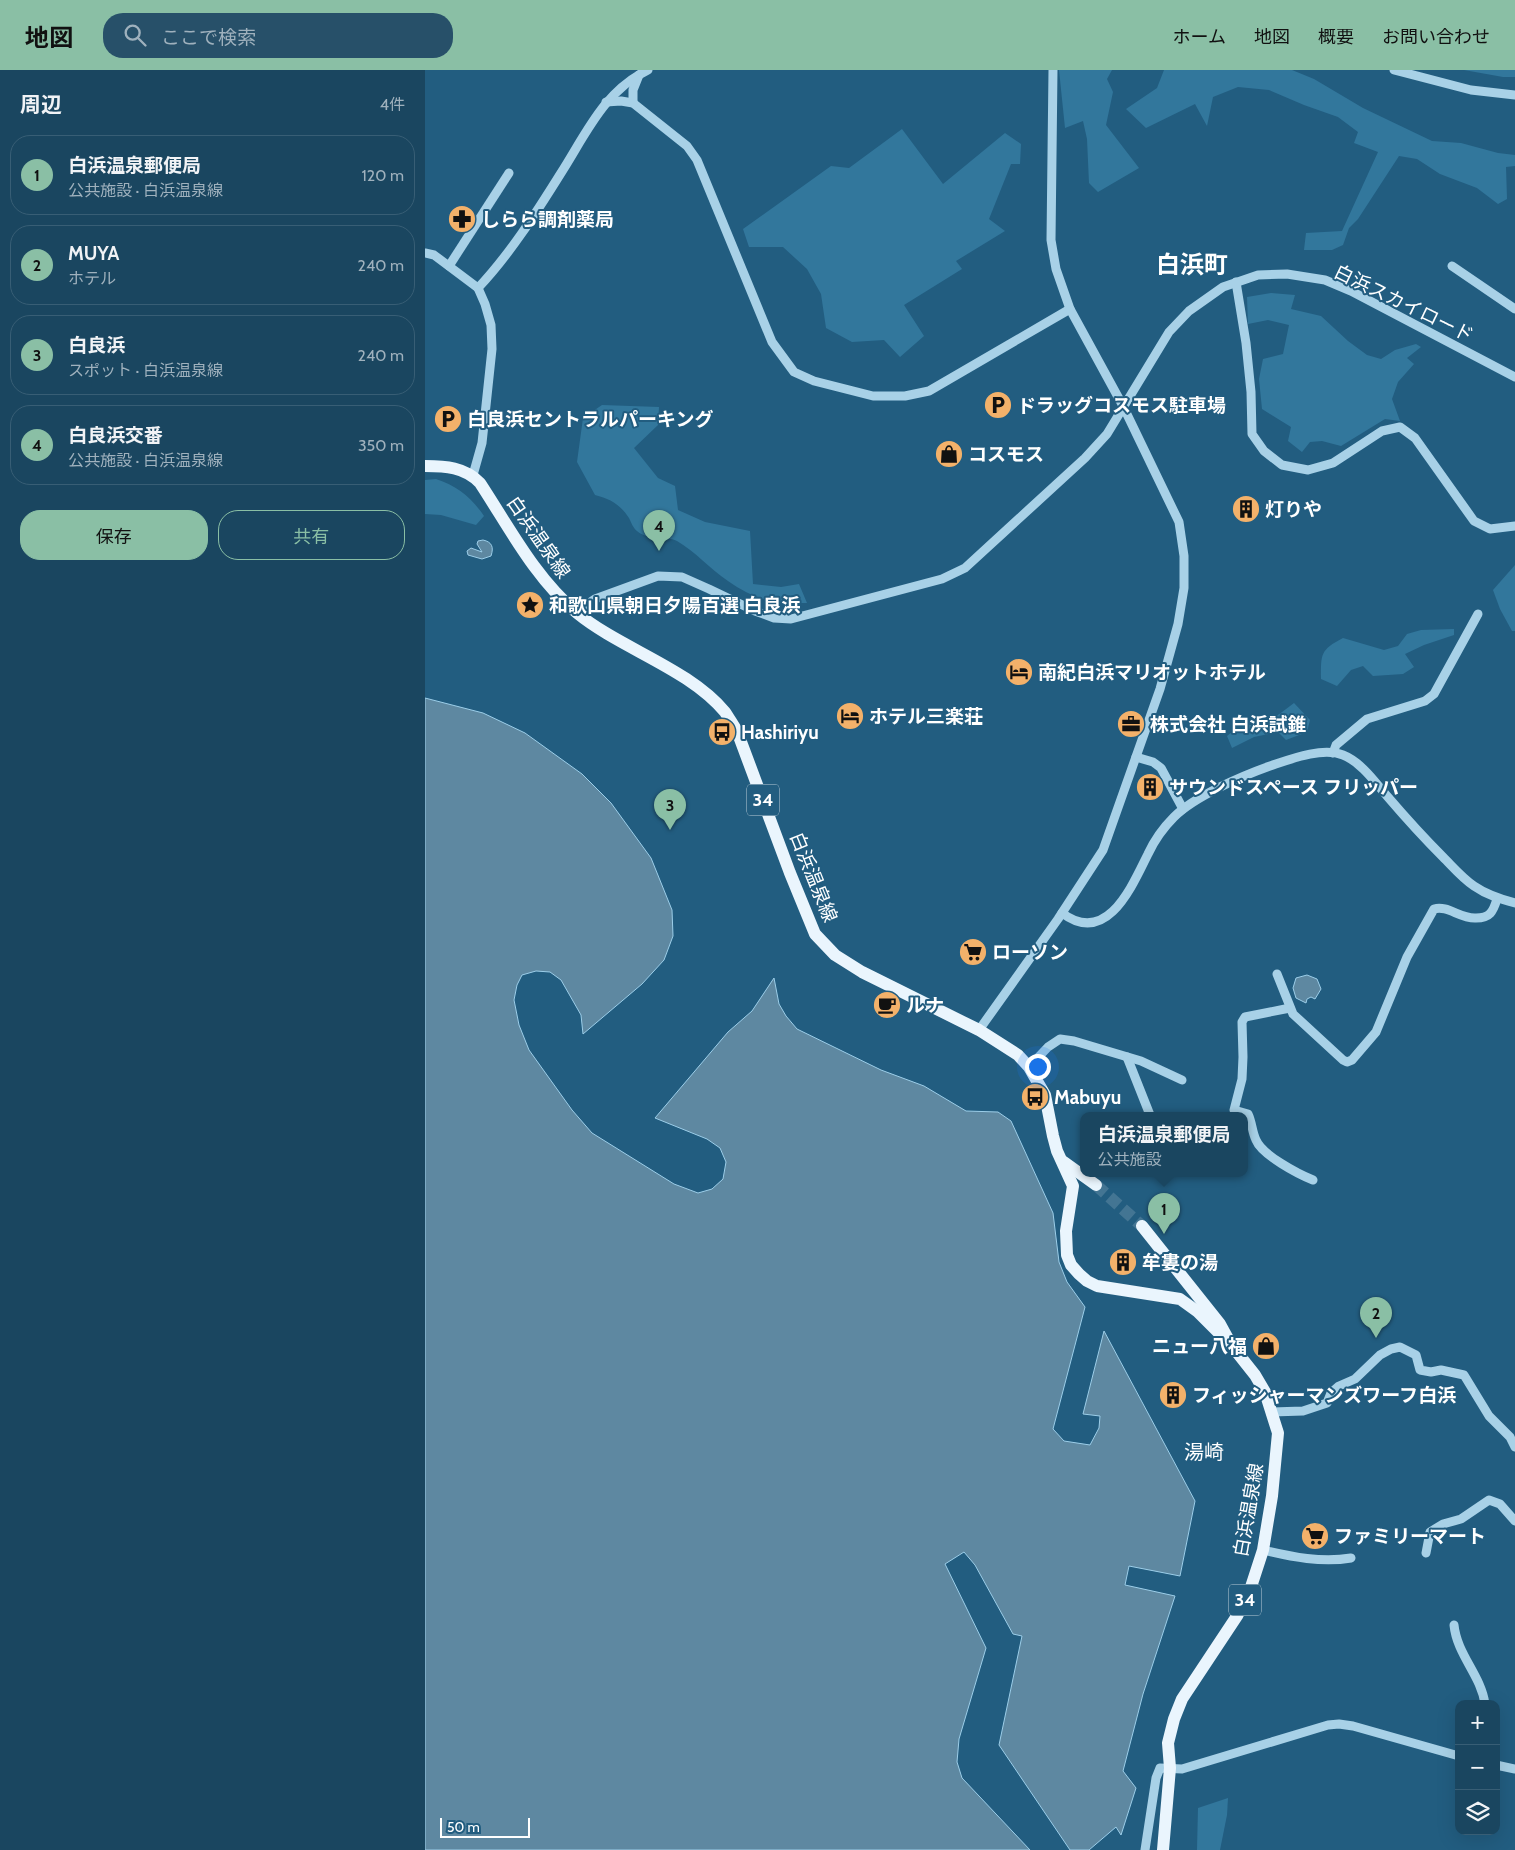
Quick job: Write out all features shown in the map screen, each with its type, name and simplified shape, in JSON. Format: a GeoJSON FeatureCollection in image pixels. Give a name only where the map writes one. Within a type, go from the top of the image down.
{"type":"FeatureCollection","features":[{"type":"Feature","properties":{"kind":"main road"},"geometry":{"type":"LineString","coordinates":[[425,466],[449,467],[473,475]]}},
{"type":"Feature","properties":{"kind":"main road","name":"白浜温泉線"},"geometry":{"type":"LineString","coordinates":[[473,475],[551,589],[596,627],[685,679],[710,697],[726,714],[737,731],[815,934],[835,955],[862,972],[979,1030],[1018,1055],[1029,1067],[1045,1095],[1053,1136],[1061,1161],[1073,1186],[1066,1231],[1067,1255],[1071,1265],[1087,1281],[1097,1286],[1180,1299],[1198,1312],[1232,1346],[1255,1375],[1265,1392],[1278,1433],[1278,1444],[1263,1550],[1250,1590],[1237,1616],[1197,1675],[1179,1706],[1174,1719],[1168,1743],[1170,1768],[1163,1850]]}},
{"type":"Feature","properties":{"kind":"main road"},"geometry":{"type":"LineString","coordinates":[[1061,1161],[1080,1174]]}},
{"type":"Feature","properties":{"kind":"main road"},"geometry":{"type":"LineString","coordinates":[[1084,1177],[1096,1185]]}},
{"type":"Feature","properties":{"kind":"main road","name":"白浜温泉線"},"geometry":{"type":"LineString","coordinates":[[1142,1226],[1220,1324],[1232,1346]]}},
{"type":"Feature","properties":{"kind":"street"},"geometry":{"type":"LineString","coordinates":[[478,288],[492,273],[546,196],[606,102],[623,85],[648,70]]}},
{"type":"Feature","properties":{"kind":"street"},"geometry":{"type":"LineString","coordinates":[[979,1030],[1062,913],[1103,850],[1161,689],[1178,624],[1184,588],[1179,522],[1123,406],[1070,309],[1056,269],[1051,240],[1053,70]]}},
{"type":"Feature","properties":{"kind":"street"},"geometry":{"type":"LineString","coordinates":[[1394,70],[1471,90],[1515,96]]}},
{"type":"Feature","properties":{"kind":"street"},"geometry":{"type":"LineString","coordinates":[[633,104],[633,90],[639,74]]}},
{"type":"Feature","properties":{"kind":"street"},"geometry":{"type":"LineString","coordinates":[[606,102],[621,100],[633,104],[687,146],[697,160],[772,342],[794,372],[814,381],[873,396],[905,396],[929,391],[1070,309]]}},
{"type":"Feature","properties":{"kind":"street"},"geometry":{"type":"LineString","coordinates":[[449,266],[509,173]]}},
{"type":"Feature","properties":{"kind":"street"},"geometry":{"type":"LineString","coordinates":[[425,253],[434,256],[478,288],[491,325],[492,349],[482,444],[473,475]]}},
{"type":"Feature","properties":{"kind":"street"},"geometry":{"type":"LineString","coordinates":[[1452,266],[1515,309]]}},
{"type":"Feature","properties":{"kind":"street","name":"白浜スカイロード"},"geometry":{"type":"LineString","coordinates":[[576,612],[595,599],[658,576],[681,577],[755,611],[774,618],[791,619],[942,579],[965,568],[1085,458],[1107,434],[1169,332],[1189,311],[1223,287],[1258,275],[1287,274],[1325,280],[1351,291],[1515,377]]}},
{"type":"Feature","properties":{"kind":"street"},"geometry":{"type":"LineString","coordinates":[[1237,282],[1251,392],[1252,434],[1264,451],[1282,465],[1308,470],[1333,463],[1382,430],[1400,427],[1415,438],[1474,521],[1490,529],[1515,526]]}},
{"type":"Feature","properties":{"kind":"street"},"geometry":{"type":"LineString","coordinates":[[1333,753],[1336,745],[1367,719],[1425,701],[1434,694],[1478,614]]}},
{"type":"Feature","properties":{"kind":"street"},"geometry":{"type":"LineString","coordinates":[[1062,913],[1072,921],[1092,923],[1101,920],[1112,912],[1123,899],[1134,883],[1156,840],[1173,817],[1183,809],[1233,781],[1270,766],[1325,752],[1344,755],[1368,774],[1472,885],[1497,899],[1515,903]]}},
{"type":"Feature","properties":{"kind":"street"},"geometry":{"type":"LineString","coordinates":[[1135,757],[1153,762],[1161,768],[1183,809]]}},
{"type":"Feature","properties":{"kind":"street"},"geometry":{"type":"LineString","coordinates":[[1277,974],[1293,1014],[1307,1029],[1347,1062],[1352,1060],[1368,1044],[1376,1032],[1407,957],[1434,909],[1442,908],[1462,917],[1484,918],[1489,916],[1497,899]]}},
{"type":"Feature","properties":{"kind":"street"},"geometry":{"type":"LineString","coordinates":[[1240,1112],[1234,1110],[1242,1079],[1242,1022],[1245,1017],[1290,1008]]}},
{"type":"Feature","properties":{"kind":"street"},"geometry":{"type":"LineString","coordinates":[[1029,1067],[1048,1047],[1060,1040],[1074,1041],[1141,1061],[1181,1080]]}},
{"type":"Feature","properties":{"kind":"street"},"geometry":{"type":"LineString","coordinates":[[1127,1057],[1149,1112]]}},
{"type":"Feature","properties":{"kind":"street"},"geometry":{"type":"LineString","coordinates":[[1248,1117],[1259,1147],[1301,1176],[1313,1180]]}},
{"type":"Feature","properties":{"kind":"street"},"geometry":{"type":"LineString","coordinates":[[1272,1412],[1303,1411],[1327,1403],[1331,1393],[1339,1386],[1355,1379],[1380,1355],[1400,1347],[1416,1355],[1420,1370],[1431,1372],[1441,1370],[1464,1375],[1489,1416],[1510,1437],[1515,1447]]}},
{"type":"Feature","properties":{"kind":"street"},"geometry":{"type":"LineString","coordinates":[[1426,1553],[1430,1532],[1443,1524],[1461,1519],[1489,1500],[1500,1504],[1515,1521]]}},
{"type":"Feature","properties":{"kind":"street"},"geometry":{"type":"LineString","coordinates":[[1263,1550],[1290,1556],[1334,1561],[1351,1558]]}},
{"type":"Feature","properties":{"kind":"street"},"geometry":{"type":"LineString","coordinates":[[1454,1625],[1455,1639],[1483,1692],[1484,1700]]}},
{"type":"Feature","properties":{"kind":"street"},"geometry":{"type":"LineString","coordinates":[[1145,1850],[1156,1778],[1160,1768],[1182,1769],[1295,1734],[1339,1724],[1353,1726],[1455,1755]]}},
{"type":"Feature","properties":{"kind":"street"},"geometry":{"type":"LineString","coordinates":[[1500,1766],[1515,1769]]}},
{"type":"Feature","properties":{"kind":"shaded area"},"geometry":{"type":"Polygon","coordinates":[[[1059,70],[1112,70],[1107,79],[1113,92],[1106,125],[1139,168],[1098,192],[1089,183],[1087,139],[1083,121],[1065,128],[1059,70]]]}},
{"type":"Feature","properties":{"kind":"shaded area"},"geometry":{"type":"Polygon","coordinates":[[[1164,70],[1292,70],[1314,79],[1363,108],[1432,141],[1461,143],[1498,153],[1515,155],[1515,166],[1506,167],[1507,199],[1498,204],[1477,188],[1440,174],[1417,159],[1399,156],[1358,219],[1349,228],[1343,245],[1332,250],[1304,250],[1306,233],[1342,231],[1378,152],[1354,143],[1358,132],[1338,117],[1269,90],[1238,87],[1213,97],[1207,126],[1195,104],[1146,128],[1126,109],[1157,88],[1164,70]]]}},
{"type":"Feature","properties":{"kind":"shaded area"},"geometry":{"type":"Polygon","coordinates":[[[1464,70],[1515,70],[1515,77],[1503,77],[1464,70]]]}},
{"type":"Feature","properties":{"kind":"shaded area"},"geometry":{"type":"Polygon","coordinates":[[[902,129],[943,184],[1005,133],[1021,144],[1020,164],[1011,164],[989,219],[1005,231],[956,261],[962,269],[904,305],[924,336],[900,357],[884,340],[852,342],[826,328],[821,294],[807,269],[783,247],[749,247],[743,229],[831,166],[849,168],[902,129]]]}},
{"type":"Feature","properties":{"kind":"shaded area"},"geometry":{"type":"Polygon","coordinates":[[[1271,293],[1295,295],[1291,309],[1321,316],[1348,341],[1367,355],[1381,359],[1395,350],[1416,344],[1421,347],[1407,358],[1414,364],[1398,382],[1392,399],[1400,421],[1385,419],[1341,446],[1322,441],[1310,442],[1302,452],[1288,441],[1291,427],[1262,409],[1259,379],[1263,359],[1283,354],[1289,325],[1268,320],[1248,324],[1247,297],[1271,293]]]}},
{"type":"Feature","properties":{"kind":"shaded area"},"geometry":{"type":"Polygon","coordinates":[[[602,405],[659,407],[658,425],[634,448],[658,478],[675,486],[678,510],[705,522],[750,531],[753,584],[781,587],[799,584],[807,603],[785,603],[766,600],[747,593],[721,576],[677,541],[641,534],[634,528],[626,513],[618,506],[610,500],[595,495],[577,462],[583,418],[602,405]]]}},
{"type":"Feature","properties":{"kind":"shaded area"},"geometry":{"type":"Polygon","coordinates":[[[436,479],[451,485],[474,503],[484,516],[476,525],[441,515],[425,514],[425,480],[436,479]]]}},
{"type":"Feature","properties":{"kind":"shaded area"},"geometry":{"type":"Polygon","coordinates":[[[483,540],[492,545],[491,556],[482,559],[468,555],[467,551],[471,548],[482,552],[477,544],[478,541],[483,540]]]}},
{"type":"Feature","properties":{"kind":"shaded area"},"geometry":{"type":"Polygon","coordinates":[[[1515,565],[1515,631],[1512,631],[1500,609],[1493,590],[1515,565]]]}},
{"type":"Feature","properties":{"kind":"shaded area"},"geometry":{"type":"Polygon","coordinates":[[[1454,629],[1454,635],[1424,645],[1405,654],[1414,667],[1403,674],[1373,676],[1363,666],[1351,670],[1337,686],[1321,679],[1323,654],[1330,646],[1343,638],[1384,650],[1398,646],[1407,634],[1421,630],[1454,629]]]}},
{"type":"Feature","properties":{"kind":"shaded area"},"geometry":{"type":"Polygon","coordinates":[[[425,698],[483,713],[525,733],[582,774],[611,803],[651,858],[672,910],[673,936],[664,960],[642,984],[583,1034],[581,1015],[561,980],[550,972],[536,971],[522,975],[517,985],[514,1000],[519,1025],[529,1050],[572,1110],[592,1133],[674,1184],[698,1193],[712,1189],[723,1179],[726,1162],[720,1148],[707,1139],[655,1118],[728,1032],[752,1011],[774,978],[779,1004],[797,1029],[881,1070],[924,1086],[966,1111],[998,1112],[1011,1121],[1053,1213],[1059,1262],[1067,1282],[1085,1307],[1053,1429],[1064,1441],[1090,1445],[1099,1428],[1100,1416],[1083,1414],[1104,1331],[1195,1501],[1180,1576],[1129,1566],[1125,1585],[1175,1596],[1143,1694],[1123,1771],[1136,1788],[1121,1835],[1116,1827],[1089,1850],[1070,1850],[999,1745],[1022,1636],[1013,1634],[975,1565],[964,1552],[945,1564],[986,1648],[959,1739],[957,1762],[962,1778],[1030,1850],[425,1850],[425,698]]]}},
{"type":"Feature","properties":{"kind":"shaded area"},"geometry":{"type":"Polygon","coordinates":[[[1294,703],[1310,720],[1307,732],[1286,740],[1278,732],[1254,737],[1232,748],[1227,736],[1242,724],[1257,725],[1263,723],[1294,703]]]}},
{"type":"Feature","properties":{"kind":"shaded area"},"geometry":{"type":"Polygon","coordinates":[[[1307,975],[1317,979],[1321,989],[1315,999],[1311,997],[1307,999],[1306,1003],[1296,998],[1293,988],[1296,978],[1307,975]]]}},
{"type":"Feature","properties":{"kind":"shaded area"},"geometry":{"type":"Polygon","coordinates":[[[1228,1798],[1227,1815],[1220,1850],[1197,1850],[1198,1808],[1228,1798]]]}},
{"type":"Feature","properties":{"kind":"tunnel"},"geometry":{"type":"LineString","coordinates":[[1096,1185],[1142,1226]]}},
{"type":"Feature","properties":{"kind":"place","name":"しらら調剤薬局"},"geometry":{"type":"Point","coordinates":[462,219]}},
{"type":"Feature","properties":{"kind":"place","name":"ドラッグコスモス駐車場"},"geometry":{"type":"Point","coordinates":[998,405]}},
{"type":"Feature","properties":{"kind":"place","name":"白良浜セントラルパーキング"},"geometry":{"type":"Point","coordinates":[448,419]}},
{"type":"Feature","properties":{"kind":"place","name":"コスモス"},"geometry":{"type":"Point","coordinates":[949,454]}},
{"type":"Feature","properties":{"kind":"place","name":"灯りや"},"geometry":{"type":"Point","coordinates":[1246,509]}},
{"type":"Feature","properties":{"kind":"place","name":"白良浜交番"},"geometry":{"type":"Point","coordinates":[659,551]}},
{"type":"Feature","properties":{"kind":"place","name":"和歌山県朝日夕陽百選 白良浜"},"geometry":{"type":"Point","coordinates":[530,605]}},
{"type":"Feature","properties":{"kind":"place","name":"南紀白浜マリオットホテル"},"geometry":{"type":"Point","coordinates":[1019,672]}},
{"type":"Feature","properties":{"kind":"place","name":"ホテル三楽荘"},"geometry":{"type":"Point","coordinates":[850,716]}},
{"type":"Feature","properties":{"kind":"place","name":"株式会社 白浜試錐"},"geometry":{"type":"Point","coordinates":[1131,724]}},
{"type":"Feature","properties":{"kind":"place","name":"Hashiriyu"},"geometry":{"type":"Point","coordinates":[722,732]}},
{"type":"Feature","properties":{"kind":"place","name":"サウンドスペース フリッパー"},"geometry":{"type":"Point","coordinates":[1150,787]}},
{"type":"Feature","properties":{"kind":"place","name":"白良浜"},"geometry":{"type":"Point","coordinates":[670,830]}},
{"type":"Feature","properties":{"kind":"place","name":"ローソン"},"geometry":{"type":"Point","coordinates":[973,952]}},
{"type":"Feature","properties":{"kind":"place","name":"ルナ"},"geometry":{"type":"Point","coordinates":[887,1005]}},
{"type":"Feature","properties":{"kind":"place","name":"Mabuyu"},"geometry":{"type":"Point","coordinates":[1035,1097]}},
{"type":"Feature","properties":{"kind":"place","name":"白浜温泉郵便局"},"geometry":{"type":"Point","coordinates":[1164,1234]}},
{"type":"Feature","properties":{"kind":"place","name":"牟婁の湯"},"geometry":{"type":"Point","coordinates":[1123,1262]}},
{"type":"Feature","properties":{"kind":"place","name":"MUYA"},"geometry":{"type":"Point","coordinates":[1376,1338]}},
{"type":"Feature","properties":{"kind":"place","name":"ニュー八福"},"geometry":{"type":"Point","coordinates":[1266,1346]}},
{"type":"Feature","properties":{"kind":"place","name":"フィッシャーマンズワーフ白浜"},"geometry":{"type":"Point","coordinates":[1173,1395]}},
{"type":"Feature","properties":{"kind":"place","name":"ファミリーマート"},"geometry":{"type":"Point","coordinates":[1315,1536]}},
{"type":"Feature","properties":{"kind":"district","name":"白浜町"},"geometry":{"type":"Point","coordinates":[1192,265]}},
{"type":"Feature","properties":{"kind":"district","name":"湯崎"},"geometry":{"type":"Point","coordinates":[1204,1452]}}]}
